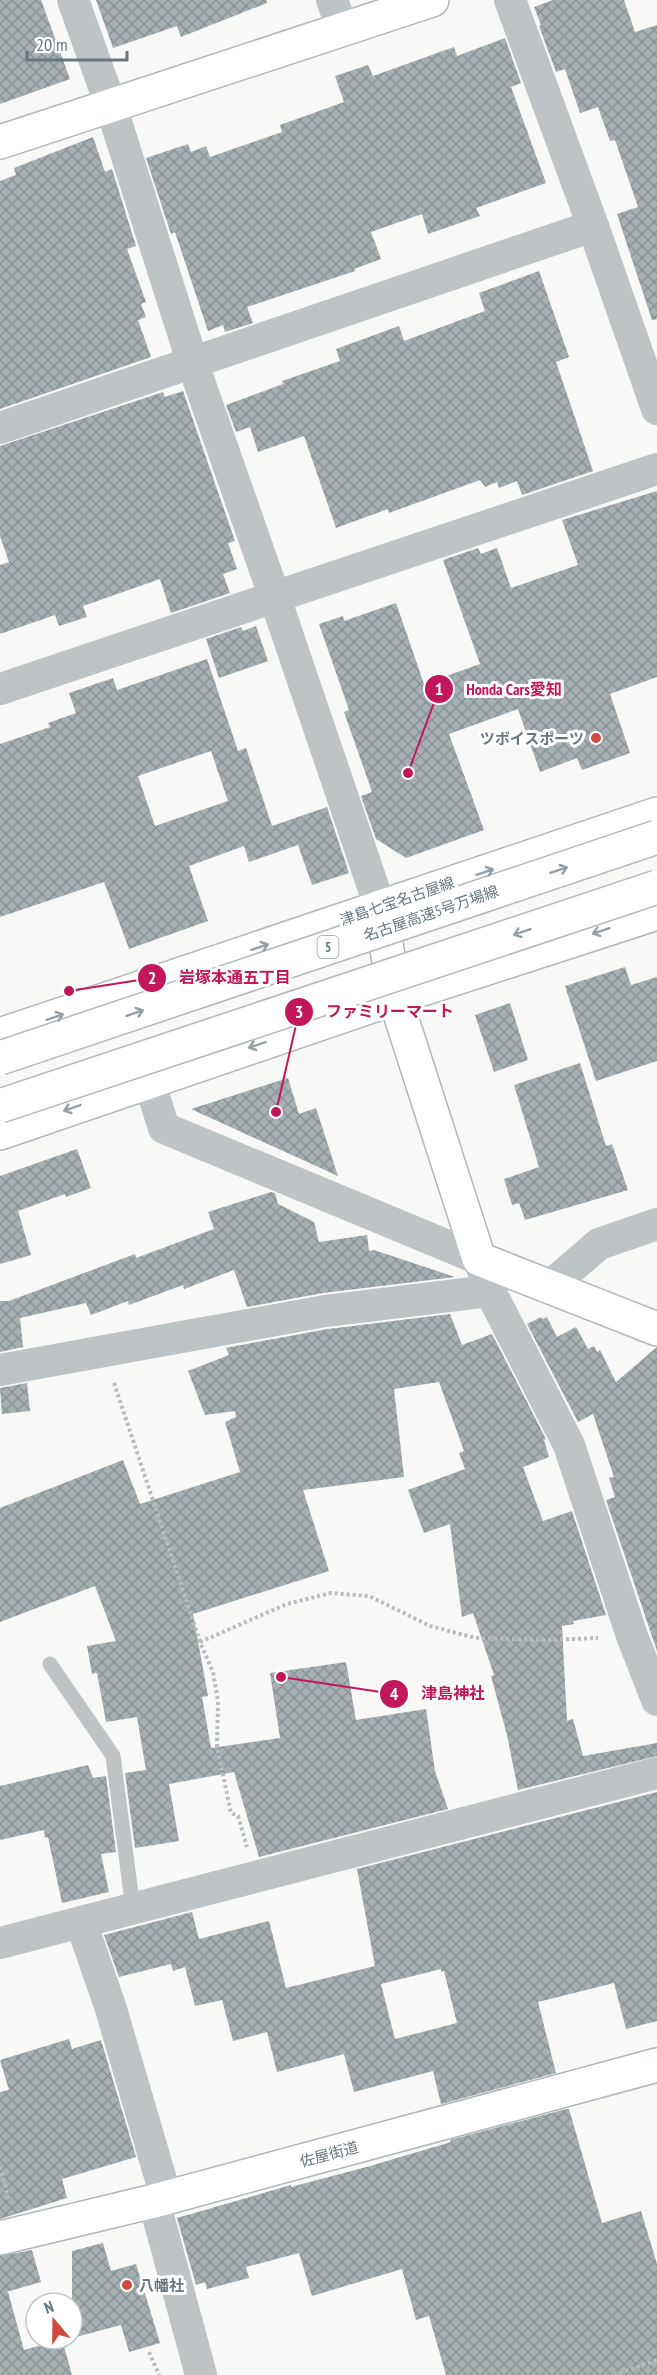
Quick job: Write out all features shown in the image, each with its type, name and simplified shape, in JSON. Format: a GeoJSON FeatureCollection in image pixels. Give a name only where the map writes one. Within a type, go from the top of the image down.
{"type":"FeatureCollection","features":[{"type":"Feature","properties":{"kind":"main road"},"geometry":{"type":"LineString","coordinates":[[0,142],[111,106],[338,15],[432,0]]}},
{"type":"Feature","properties":{"kind":"main road","name":"津島七宝名古屋線"},"geometry":{"type":"LineString","coordinates":[[0,1035],[657,814]]}},
{"type":"Feature","properties":{"kind":"main road","name":"名古屋高速5号万場線"},"geometry":{"type":"LineString","coordinates":[[0,1058],[657,837]]}},
{"type":"Feature","properties":{"kind":"main road"},"geometry":{"type":"LineString","coordinates":[[0,1106],[657,886]]}},
{"type":"Feature","properties":{"kind":"main road"},"geometry":{"type":"LineString","coordinates":[[380,907],[395,998],[479,1259],[657,1329]]}},
{"type":"Feature","properties":{"kind":"main road"},"geometry":{"type":"LineString","coordinates":[[0,1133],[395,998],[657,913]]}},
{"type":"Feature","properties":{"kind":"main road","name":"佐屋街道"},"geometry":{"type":"LineString","coordinates":[[0,2238],[160,2199],[657,2065]]}},
{"type":"Feature","properties":{"kind":"street"},"geometry":{"type":"LineString","coordinates":[[72,0],[111,106],[193,364],[380,907]]}},
{"type":"Feature","properties":{"kind":"street"},"geometry":{"type":"LineString","coordinates":[[510,0],[657,409]]}},
{"type":"Feature","properties":{"kind":"street"},"geometry":{"type":"LineString","coordinates":[[0,428],[593,226]]}},
{"type":"Feature","properties":{"kind":"street"},"geometry":{"type":"LineString","coordinates":[[0,689],[657,469]]}},
{"type":"Feature","properties":{"kind":"street"},"geometry":{"type":"LineString","coordinates":[[149,1082],[164,1128],[479,1259],[490,1291],[569,1445],[632,1636],[657,1700]]}},
{"type":"Feature","properties":{"kind":"street"},"geometry":{"type":"LineString","coordinates":[[549,1287],[599,1244],[657,1224]]}},
{"type":"Feature","properties":{"kind":"street"},"geometry":{"type":"LineString","coordinates":[[0,1370],[325,1311],[490,1291]]}},
{"type":"Feature","properties":{"kind":"street"},"geometry":{"type":"LineString","coordinates":[[0,1944],[657,1773]]}},
{"type":"Feature","properties":{"kind":"street"},"geometry":{"type":"LineString","coordinates":[[81,1922],[111,2009],[160,2199],[201,2375]]}},
{"type":"Feature","properties":{"kind":"lane"},"geometry":{"type":"LineString","coordinates":[[50,1664],[113,1756],[133,1909]]}},
{"type":"Feature","properties":{"kind":"path"},"geometry":{"type":"LineString","coordinates":[[103,1351],[200,1642],[213,1672],[218,1701],[218,1747],[231,1813],[238,1816],[256,1876]]}},
{"type":"Feature","properties":{"kind":"path"},"geometry":{"type":"LineString","coordinates":[[200,1642],[287,1604],[331,1593],[369,1596],[430,1626],[476,1638],[550,1640],[632,1636]]}},
{"type":"Feature","properties":{"kind":"path"},"geometry":{"type":"LineString","coordinates":[[149,2352],[159,2375]]}},
{"type":"Feature","properties":{"kind":"path"},"geometry":{"type":"LineString","coordinates":[[614,2375],[657,2360]]}},
{"type":"Feature","properties":{"kind":"building"},"geometry":{"type":"Polygon","coordinates":[[[0,0],[41,0],[70,79],[0,104],[0,0]]]}},
{"type":"Feature","properties":{"kind":"building"},"geometry":{"type":"Polygon","coordinates":[[[96,0],[266,0],[267,3],[181,37],[177,26],[113,48],[96,0]]]}},
{"type":"Feature","properties":{"kind":"building"},"geometry":{"type":"Polygon","coordinates":[[[553,0],[624,0],[635,32],[657,25],[657,319],[652,320],[617,214],[638,207],[615,140],[610,141],[598,107],[580,113],[565,69],[556,72],[539,26],[541,25],[534,7],[553,0]]]}},
{"type":"Feature","properties":{"kind":"building"},"geometry":{"type":"Polygon","coordinates":[[[505,38],[521,83],[511,87],[546,183],[476,208],[480,216],[428,234],[422,214],[371,232],[381,259],[354,269],[355,271],[247,307],[253,323],[225,332],[223,325],[208,331],[175,232],[171,234],[146,158],[188,144],[191,152],[206,146],[210,157],[282,132],[280,125],[344,102],[335,76],[368,65],[373,76],[454,47],[457,56],[505,38]]]}},
{"type":"Feature","properties":{"kind":"building"},"geometry":{"type":"Polygon","coordinates":[[[93,137],[105,172],[112,169],[136,246],[127,249],[146,302],[141,304],[146,317],[138,320],[151,357],[0,409],[0,181],[16,175],[14,168],[93,137]]]}},
{"type":"Feature","properties":{"kind":"building"},"geometry":{"type":"Polygon","coordinates":[[[539,271],[569,357],[556,362],[593,471],[522,495],[517,481],[499,488],[497,482],[485,487],[480,480],[389,513],[388,509],[336,528],[304,436],[258,452],[250,427],[236,432],[226,405],[283,384],[282,381],[340,361],[336,349],[399,326],[404,341],[485,311],[479,293],[539,271]]]}},
{"type":"Feature","properties":{"kind":"building"},"geometry":{"type":"Polygon","coordinates":[[[183,391],[235,541],[228,543],[237,569],[223,574],[230,593],[171,613],[160,579],[83,606],[87,617],[59,626],[55,615],[0,634],[0,565],[9,562],[0,536],[0,446],[163,392],[165,397],[183,391]]]}},
{"type":"Feature","properties":{"kind":"building"},"geometry":{"type":"Polygon","coordinates":[[[657,491],[657,677],[610,694],[630,753],[582,770],[577,758],[540,772],[518,709],[449,734],[484,830],[406,858],[376,839],[361,796],[372,792],[344,712],[349,710],[319,624],[343,616],[344,621],[396,603],[424,684],[480,664],[443,560],[478,548],[481,554],[497,548],[511,588],[578,565],[562,520],[657,491]]]}},
{"type":"Feature","properties":{"kind":"building"},"geometry":{"type":"Polygon","coordinates":[[[256,626],[268,661],[219,678],[206,639],[241,627],[243,631],[256,626]]]}},
{"type":"Feature","properties":{"kind":"building"},"geometry":{"type":"Polygon","coordinates":[[[207,659],[238,751],[246,748],[272,826],[327,807],[349,873],[312,885],[298,845],[249,862],[244,846],[189,866],[208,921],[129,949],[104,882],[0,917],[0,744],[50,727],[48,723],[76,713],[69,693],[113,678],[117,690],[207,659]],[[211,751],[138,776],[155,826],[228,801],[211,751]]]}},
{"type":"Feature","properties":{"kind":"building"},"geometry":{"type":"Polygon","coordinates":[[[625,967],[631,985],[657,977],[657,1061],[596,1081],[565,986],[625,967]]]}},
{"type":"Feature","properties":{"kind":"building"},"geometry":{"type":"Polygon","coordinates":[[[510,1003],[528,1060],[494,1072],[475,1015],[510,1003]]]}},
{"type":"Feature","properties":{"kind":"building"},"geometry":{"type":"Polygon","coordinates":[[[580,1063],[606,1146],[612,1144],[628,1190],[525,1220],[519,1203],[512,1205],[504,1179],[539,1167],[514,1085],[580,1063]]]}},
{"type":"Feature","properties":{"kind":"building"},"geometry":{"type":"Polygon","coordinates":[[[288,1078],[299,1114],[316,1108],[338,1176],[191,1109],[288,1078]]]}},
{"type":"Feature","properties":{"kind":"building"},"geometry":{"type":"Polygon","coordinates":[[[77,1149],[91,1188],[66,1197],[65,1194],[18,1211],[31,1255],[0,1264],[0,1176],[77,1149]]]}},
{"type":"Feature","properties":{"kind":"building"},"geometry":{"type":"Polygon","coordinates":[[[271,1192],[275,1193],[278,1204],[314,1222],[319,1242],[367,1235],[369,1251],[374,1250],[455,1277],[323,1293],[247,1307],[234,1270],[184,1289],[183,1285],[129,1305],[128,1301],[91,1315],[86,1303],[20,1318],[23,1347],[0,1352],[0,1301],[9,1301],[135,1254],[136,1258],[214,1229],[208,1212],[271,1192]]]}},
{"type":"Feature","properties":{"kind":"building"},"geometry":{"type":"Polygon","coordinates":[[[450,1314],[462,1345],[492,1334],[546,1439],[544,1440],[549,1457],[523,1467],[543,1521],[572,1511],[606,1615],[573,1621],[574,1624],[562,1626],[567,1721],[573,1719],[583,1756],[657,1743],[657,1756],[518,1790],[507,1735],[491,1676],[494,1675],[473,1613],[462,1617],[450,1524],[424,1533],[408,1490],[465,1469],[459,1453],[464,1451],[439,1382],[394,1389],[404,1477],[303,1490],[329,1571],[193,1614],[208,1696],[202,1697],[211,1748],[280,1738],[270,1673],[346,1662],[356,1720],[426,1709],[435,1771],[448,1809],[259,1857],[234,1772],[169,1784],[179,1841],[135,1848],[125,1773],[146,1770],[137,1717],[106,1722],[97,1673],[92,1674],[87,1646],[116,1641],[95,1586],[0,1622],[0,1508],[123,1460],[140,1504],[240,1472],[225,1422],[236,1417],[235,1411],[205,1415],[188,1371],[229,1355],[226,1348],[230,1347],[328,1329],[450,1314]]]}},
{"type":"Feature","properties":{"kind":"building"},"geometry":{"type":"Polygon","coordinates":[[[541,1317],[542,1319],[547,1317],[557,1337],[576,1327],[588,1349],[594,1346],[597,1352],[600,1350],[616,1382],[657,1347],[657,1651],[606,1500],[615,1497],[609,1478],[614,1477],[593,1414],[578,1422],[527,1324],[541,1317]]]}},
{"type":"Feature","properties":{"kind":"building"},"geometry":{"type":"Polygon","coordinates":[[[27,1383],[30,1411],[2,1414],[0,1388],[27,1383]]]}},
{"type":"Feature","properties":{"kind":"building"},"geometry":{"type":"Polygon","coordinates":[[[88,1765],[93,1778],[106,1776],[116,1852],[101,1854],[109,1892],[62,1903],[48,1837],[45,1838],[44,1830],[0,1840],[0,1786],[88,1765]]]}},
{"type":"Feature","properties":{"kind":"building"},"geometry":{"type":"Polygon","coordinates":[[[657,1792],[657,2021],[626,2029],[614,1983],[538,2002],[556,2073],[441,2104],[433,2071],[354,2092],[344,2054],[277,2072],[267,2032],[233,2041],[222,2000],[195,2006],[185,1967],[173,1971],[171,1964],[119,1977],[104,1935],[192,1912],[199,1939],[269,1921],[286,1988],[375,1966],[357,1869],[657,1792]],[[441,1969],[381,1984],[395,2039],[457,2023],[444,1971],[441,1972],[441,1969]]]}},
{"type":"Feature","properties":{"kind":"building"},"geometry":{"type":"Polygon","coordinates":[[[69,2039],[72,2049],[101,2040],[136,2157],[62,2179],[67,2198],[0,2219],[0,2092],[9,2090],[0,2060],[69,2039]]]}},
{"type":"Feature","properties":{"kind":"building"},"geometry":{"type":"Polygon","coordinates":[[[569,2109],[602,2223],[641,2211],[657,2264],[657,2375],[446,2375],[429,2316],[416,2320],[402,2269],[312,2296],[299,2253],[246,2267],[249,2278],[207,2289],[205,2282],[196,2285],[177,2218],[291,2185],[291,2187],[370,2166],[451,2142],[450,2140],[569,2109]]]}},
{"type":"Feature","properties":{"kind":"building"},"geometry":{"type":"Polygon","coordinates":[[[103,2243],[111,2271],[136,2264],[160,2343],[129,2352],[121,2325],[84,2335],[84,2291],[72,2291],[72,2251],[103,2243]]]}},
{"type":"Feature","properties":{"kind":"building"},"geometry":{"type":"Polygon","coordinates":[[[32,2250],[41,2282],[6,2292],[8,2292],[24,2351],[65,2351],[72,2375],[0,2375],[0,2256],[32,2250]]]}},
{"type":"Feature","properties":{"kind":"place","name":"ツボイスポーツ"},"geometry":{"type":"Point","coordinates":[596,738]}},
{"type":"Feature","properties":{"kind":"place","name":"Honda Cars愛知"},"geometry":{"type":"Point","coordinates":[408,773]}},
{"type":"Feature","properties":{"kind":"place","name":"岩塚本通五丁目"},"geometry":{"type":"Point","coordinates":[69,991]}},
{"type":"Feature","properties":{"kind":"place","name":"ファミリーマート"},"geometry":{"type":"Point","coordinates":[276,1112]}},
{"type":"Feature","properties":{"kind":"place","name":"津島神社"},"geometry":{"type":"Point","coordinates":[281,1677]}},
{"type":"Feature","properties":{"kind":"place","name":"八幡社"},"geometry":{"type":"Point","coordinates":[127,2285]}}]}
